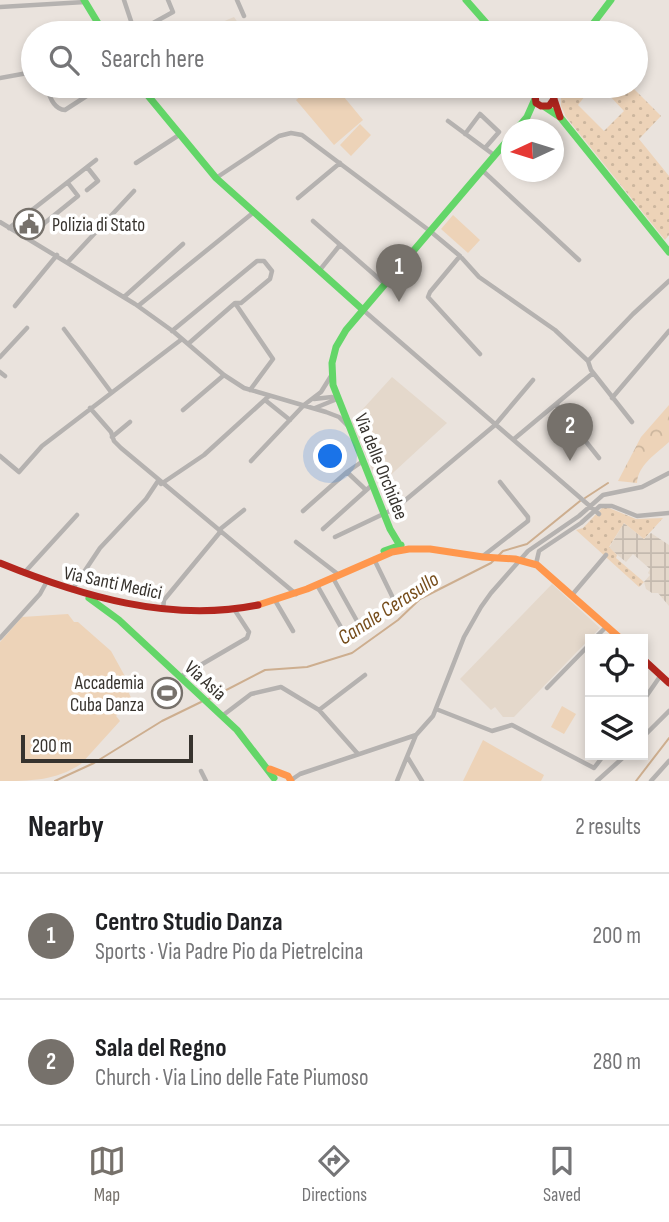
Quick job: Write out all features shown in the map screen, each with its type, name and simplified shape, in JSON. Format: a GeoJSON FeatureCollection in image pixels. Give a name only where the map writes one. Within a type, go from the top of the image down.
{"type":"FeatureCollection","features":[{"type":"Feature","properties":{"kind":"street"},"geometry":{"type":"LineString","coordinates":[[124,0],[131,21]]}},
{"type":"Feature","properties":{"kind":"street"},"geometry":{"type":"LineString","coordinates":[[157,21],[173,12],[168,0]]}},
{"type":"Feature","properties":{"kind":"street"},"geometry":{"type":"LineString","coordinates":[[237,0],[244,16]]}},
{"type":"Feature","properties":{"kind":"street"},"geometry":{"type":"LineString","coordinates":[[466,0],[484,21]]}},
{"type":"Feature","properties":{"kind":"street"},"geometry":{"type":"LineString","coordinates":[[595,21],[611,0]]}},
{"type":"Feature","properties":{"kind":"street"},"geometry":{"type":"LineString","coordinates":[[0,7],[85,1],[97,21]]}},
{"type":"Feature","properties":{"kind":"street"},"geometry":{"type":"LineString","coordinates":[[0,78],[21,74]]}},
{"type":"Feature","properties":{"kind":"street"},"geometry":{"type":"LineString","coordinates":[[50,98],[61,110],[65,110],[84,98]]}},
{"type":"Feature","properties":{"kind":"street"},"geometry":{"type":"LineString","coordinates":[[150,98],[216,178],[362,309],[599,514]]}},
{"type":"Feature","properties":{"kind":"street"},"geometry":{"type":"LineString","coordinates":[[535,98],[538,104],[560,117],[669,252]]}},
{"type":"Feature","properties":{"kind":"street"},"geometry":{"type":"LineString","coordinates":[[527,117],[535,98]]}},
{"type":"Feature","properties":{"kind":"street"},"geometry":{"type":"LineString","coordinates":[[527,117],[551,104],[553,98]]}},
{"type":"Feature","properties":{"kind":"street"},"geometry":{"type":"LineString","coordinates":[[556,98],[560,117]]}},
{"type":"Feature","properties":{"kind":"street"},"geometry":{"type":"LineString","coordinates":[[465,134],[480,114],[499,132],[485,148]]}},
{"type":"Feature","properties":{"kind":"street"},"geometry":{"type":"LineString","coordinates":[[448,121],[494,155]]}},
{"type":"Feature","properties":{"kind":"street"},"geometry":{"type":"LineString","coordinates":[[216,178],[279,136],[291,133],[302,135],[430,231],[460,256],[479,277],[555,330],[588,362],[593,373],[632,422]]}},
{"type":"Feature","properties":{"kind":"street"},"geometry":{"type":"LineString","coordinates":[[136,163],[179,135]]}},
{"type":"Feature","properties":{"kind":"street"},"geometry":{"type":"LineString","coordinates":[[251,461],[304,405],[326,386],[331,376],[336,347],[346,330],[501,147]]}},
{"type":"Feature","properties":{"kind":"street"},"geometry":{"type":"LineString","coordinates":[[9,228],[96,160]]}},
{"type":"Feature","properties":{"kind":"street"},"geometry":{"type":"LineString","coordinates":[[298,198],[340,163]]}},
{"type":"Feature","properties":{"kind":"street"},"geometry":{"type":"LineString","coordinates":[[87,190],[98,181],[88,167]]}},
{"type":"Feature","properties":{"kind":"street"},"geometry":{"type":"LineString","coordinates":[[482,170],[579,260]]}},
{"type":"Feature","properties":{"kind":"street"},"geometry":{"type":"LineString","coordinates":[[26,238],[78,196],[68,183]]}},
{"type":"Feature","properties":{"kind":"street"},"geometry":{"type":"LineString","coordinates":[[68,262],[134,191]]}},
{"type":"Feature","properties":{"kind":"street"},"geometry":{"type":"LineString","coordinates":[[33,209],[44,224]]}},
{"type":"Feature","properties":{"kind":"street"},"geometry":{"type":"LineString","coordinates":[[138,306],[254,212]]}},
{"type":"Feature","properties":{"kind":"street"},"geometry":{"type":"LineString","coordinates":[[313,221],[385,284]]}},
{"type":"Feature","properties":{"kind":"street"},"geometry":{"type":"LineString","coordinates":[[0,222],[138,306],[182,338],[224,375],[267,398],[304,405],[339,417],[349,427]]}},
{"type":"Feature","properties":{"kind":"street"},"geometry":{"type":"LineString","coordinates":[[124,297],[183,244]]}},
{"type":"Feature","properties":{"kind":"street"},"geometry":{"type":"LineString","coordinates":[[319,271],[340,245]]}},
{"type":"Feature","properties":{"kind":"street"},"geometry":{"type":"LineString","coordinates":[[15,306],[57,255]]}},
{"type":"Feature","properties":{"kind":"street"},"geometry":{"type":"LineString","coordinates":[[460,256],[428,297],[480,354]]}},
{"type":"Feature","properties":{"kind":"street"},"geometry":{"type":"LineString","coordinates":[[172,331],[257,261],[262,260],[272,271],[270,279],[241,303],[235,303],[188,344]]}},
{"type":"Feature","properties":{"kind":"street"},"geometry":{"type":"LineString","coordinates":[[588,362],[633,314],[669,281]]}},
{"type":"Feature","properties":{"kind":"street"},"geometry":{"type":"LineString","coordinates":[[235,303],[273,359],[250,390]]}},
{"type":"Feature","properties":{"kind":"street"},"geometry":{"type":"LineString","coordinates":[[0,357],[27,328]]}},
{"type":"Feature","properties":{"kind":"street"},"geometry":{"type":"LineString","coordinates":[[64,329],[111,392]]}},
{"type":"Feature","properties":{"kind":"street"},"geometry":{"type":"LineString","coordinates":[[612,398],[669,331]]}},
{"type":"Feature","properties":{"kind":"street"},"geometry":{"type":"LineString","coordinates":[[0,456],[19,472],[42,446],[182,338]]}},
{"type":"Feature","properties":{"kind":"street"},"geometry":{"type":"LineString","coordinates":[[514,439],[593,373]]}},
{"type":"Feature","properties":{"kind":"street"},"geometry":{"type":"LineString","coordinates":[[183,410],[224,375]]}},
{"type":"Feature","properties":{"kind":"street","name":"Via delle Orchidee"},"geometry":{"type":"LineString","coordinates":[[331,376],[337,398],[363,461],[369,487],[399,544]]}},
{"type":"Feature","properties":{"kind":"street"},"geometry":{"type":"LineString","coordinates":[[335,537],[396,508],[495,425],[533,380]]}},
{"type":"Feature","properties":{"kind":"street"},"geometry":{"type":"LineString","coordinates":[[267,398],[290,420]]}},
{"type":"Feature","properties":{"kind":"street"},"geometry":{"type":"LineString","coordinates":[[71,591],[100,548],[160,483],[204,455],[267,398]]}},
{"type":"Feature","properties":{"kind":"street"},"geometry":{"type":"LineString","coordinates":[[313,400],[337,398]]}},
{"type":"Feature","properties":{"kind":"street"},"geometry":{"type":"LineString","coordinates":[[314,408],[337,398]]}},
{"type":"Feature","properties":{"kind":"street"},"geometry":{"type":"LineString","coordinates":[[556,404],[599,458]]}},
{"type":"Feature","properties":{"kind":"street"},"geometry":{"type":"LineString","coordinates":[[90,408],[111,432],[121,449],[297,594]]}},
{"type":"Feature","properties":{"kind":"street"},"geometry":{"type":"LineString","coordinates":[[112,437],[130,422]]}},
{"type":"Feature","properties":{"kind":"street"},"geometry":{"type":"LineString","coordinates":[[303,511],[363,461]]}},
{"type":"Feature","properties":{"kind":"street"},"geometry":{"type":"LineString","coordinates":[[323,529],[369,487],[347,472]]}},
{"type":"Feature","properties":{"kind":"street"},"geometry":{"type":"LineString","coordinates":[[397,781],[416,735],[436,709],[464,637],[481,607],[528,551],[579,516],[603,495],[642,487],[669,473]]}},
{"type":"Feature","properties":{"kind":"street"},"geometry":{"type":"LineString","coordinates":[[482,557],[528,521],[528,517],[500,482]]}},
{"type":"Feature","properties":{"kind":"street"},"geometry":{"type":"LineString","coordinates":[[615,634],[536,564],[537,554],[600,506],[612,506],[637,516],[669,513]]}},
{"type":"Feature","properties":{"kind":"street"},"geometry":{"type":"LineString","coordinates":[[163,610],[164,600],[220,531],[244,510]]}},
{"type":"Feature","properties":{"kind":"street"},"geometry":{"type":"LineString","coordinates":[[24,573],[77,515]]}},
{"type":"Feature","properties":{"kind":"street"},"geometry":{"type":"LineString","coordinates":[[390,529],[389,541],[379,555],[393,598]]}},
{"type":"Feature","properties":{"kind":"street"},"geometry":{"type":"LineString","coordinates":[[296,542],[336,577],[362,630]]}},
{"type":"Feature","properties":{"kind":"street"},"geometry":{"type":"LineString","coordinates":[[394,551],[399,544]]}},
{"type":"Feature","properties":{"kind":"street","name":"Via Santi Medici"},"geometry":{"type":"LineString","coordinates":[[0,563],[46,583],[125,605],[163,610],[234,609],[276,602],[297,594],[399,544],[413,549]]}},
{"type":"Feature","properties":{"kind":"street","name":"Via Santi Medici"},"geometry":{"type":"LineString","coordinates":[[379,555],[413,549],[521,559],[536,564]]}},
{"type":"Feature","properties":{"kind":"street"},"geometry":{"type":"LineString","coordinates":[[572,595],[606,555]]}},
{"type":"Feature","properties":{"kind":"street"},"geometry":{"type":"LineString","coordinates":[[0,638],[40,594],[46,583]]}},
{"type":"Feature","properties":{"kind":"street"},"geometry":{"type":"LineString","coordinates":[[317,585],[346,636]]}},
{"type":"Feature","properties":{"kind":"street","name":"Via Asia"},"geometry":{"type":"LineString","coordinates":[[85,594],[120,620],[237,730],[280,779]]}},
{"type":"Feature","properties":{"kind":"street"},"geometry":{"type":"LineString","coordinates":[[106,610],[106,603],[110,601]]}},
{"type":"Feature","properties":{"kind":"street","name":"Via Asia"},"geometry":{"type":"LineString","coordinates":[[110,601],[120,620]]}},
{"type":"Feature","properties":{"kind":"street"},"geometry":{"type":"LineString","coordinates":[[276,602],[293,631]]}},
{"type":"Feature","properties":{"kind":"street"},"geometry":{"type":"LineString","coordinates":[[120,620],[118,612],[125,605]]}},
{"type":"Feature","properties":{"kind":"street"},"geometry":{"type":"LineString","coordinates":[[179,677],[247,638],[248,632],[234,609]]}},
{"type":"Feature","properties":{"kind":"street"},"geometry":{"type":"LineString","coordinates":[[599,634],[606,627]]}},
{"type":"Feature","properties":{"kind":"street"},"geometry":{"type":"LineString","coordinates":[[547,688],[585,649]]}},
{"type":"Feature","properties":{"kind":"street"},"geometry":{"type":"LineString","coordinates":[[648,664],[669,683]]}},
{"type":"Feature","properties":{"kind":"street"},"geometry":{"type":"LineString","coordinates":[[320,710],[365,674]]}},
{"type":"Feature","properties":{"kind":"street"},"geometry":{"type":"LineString","coordinates":[[646,697],[661,676]]}},
{"type":"Feature","properties":{"kind":"street"},"geometry":{"type":"LineString","coordinates":[[222,716],[250,694],[276,686],[290,690],[320,710],[358,754]]}},
{"type":"Feature","properties":{"kind":"street"},"geometry":{"type":"LineString","coordinates":[[436,709],[492,731],[512,725],[603,775]]}},
{"type":"Feature","properties":{"kind":"street"},"geometry":{"type":"LineString","coordinates":[[648,732],[669,711]]}},
{"type":"Feature","properties":{"kind":"street"},"geometry":{"type":"LineString","coordinates":[[280,779],[416,735]]}},
{"type":"Feature","properties":{"kind":"street"},"geometry":{"type":"LineString","coordinates":[[408,757],[422,781]]}},
{"type":"Feature","properties":{"kind":"street"},"geometry":{"type":"LineString","coordinates":[[594,768],[600,760]]}},
{"type":"Feature","properties":{"kind":"street"},"geometry":{"type":"LineString","coordinates":[[597,781],[620,760]]}},
{"type":"Feature","properties":{"kind":"street"},"geometry":{"type":"LineString","coordinates":[[651,781],[669,761]]}},
{"type":"Feature","properties":{"kind":"street"},"geometry":{"type":"LineString","coordinates":[[663,767],[669,774]]}},
{"type":"Feature","properties":{"kind":"street"},"geometry":{"type":"LineString","coordinates":[[201,771],[206,781]]}},
{"type":"Feature","properties":{"kind":"shaded area"},"geometry":{"type":"Polygon","coordinates":[[[392,377],[447,423],[382,483],[372,469],[351,422],[392,377]]]}},
{"type":"Feature","properties":{"kind":"shaded area"},"geometry":{"type":"Polygon","coordinates":[[[624,523],[644,539],[651,533],[669,545],[669,606],[658,593],[646,589],[644,582],[650,575],[650,569],[633,554],[626,562],[609,548],[624,523]]]}},
{"type":"Feature","properties":{"kind":"shaded area"},"geometry":{"type":"Polygon","coordinates":[[[552,584],[600,628],[594,634],[585,634],[585,644],[514,717],[503,717],[495,707],[491,710],[460,679],[552,584]]]}},
{"type":"Feature","properties":{"kind":"green space"},"geometry":{"type":"Polygon","coordinates":[[[345,98],[363,120],[334,145],[296,100],[345,98]]]}},
{"type":"Feature","properties":{"kind":"green space"},"geometry":{"type":"Polygon","coordinates":[[[561,98],[583,98],[578,105],[604,131],[624,111],[612,98],[643,98],[661,116],[639,139],[669,176],[669,235],[665,240],[566,117],[561,98]]]}},
{"type":"Feature","properties":{"kind":"green space"},"geometry":{"type":"Polygon","coordinates":[[[360,124],[371,135],[351,156],[340,145],[360,124]]]}},
{"type":"Feature","properties":{"kind":"green space"},"geometry":{"type":"Polygon","coordinates":[[[453,215],[480,240],[468,253],[441,229],[453,215]]]}},
{"type":"Feature","properties":{"kind":"green space"},"geometry":{"type":"Polygon","coordinates":[[[669,405],[669,442],[644,465],[637,483],[618,481],[641,437],[669,405]]]}},
{"type":"Feature","properties":{"kind":"green space"},"geometry":{"type":"Polygon","coordinates":[[[602,508],[609,508],[636,519],[663,518],[644,539],[624,523],[609,547],[617,555],[616,558],[644,582],[639,587],[576,530],[583,528],[602,508]]]}},
{"type":"Feature","properties":{"kind":"green space"},"geometry":{"type":"Polygon","coordinates":[[[68,614],[74,622],[78,622],[111,651],[132,689],[128,691],[132,700],[116,716],[120,721],[81,764],[52,777],[0,781],[0,642],[22,617],[68,614]]]}},
{"type":"Feature","properties":{"kind":"green space"},"geometry":{"type":"Polygon","coordinates":[[[562,706],[576,714],[564,734],[551,727],[562,706]]]}},
{"type":"Feature","properties":{"kind":"green space"},"geometry":{"type":"Polygon","coordinates":[[[483,740],[544,775],[541,781],[463,781],[483,740]]]}},
{"type":"Feature","properties":{"kind":"waterway","name":"Canale Cerasullo"},"geometry":{"type":"LineString","coordinates":[[585,498],[608,483]]}},
{"type":"Feature","properties":{"kind":"waterway","name":"Canale Cerasullo"},"geometry":{"type":"LineString","coordinates":[[499,555],[503,551],[527,544],[580,501]]}},
{"type":"Feature","properties":{"kind":"waterway","name":"Canale Cerasullo"},"geometry":{"type":"LineString","coordinates":[[207,700],[265,670],[307,667],[352,653],[398,620],[420,599],[495,559]]}},
{"type":"Feature","properties":{"kind":"waterway","name":"Canale Cerasullo"},"geometry":{"type":"LineString","coordinates":[[55,781],[94,763],[162,721],[201,702]]}},
{"type":"Feature","properties":{"kind":"waterway"},"geometry":{"type":"LineString","coordinates":[[636,781],[669,738]]}},
{"type":"Feature","properties":{"kind":"traffic: fast"},"geometry":{"type":"LineString","coordinates":[[84,0],[97,21]]}},
{"type":"Feature","properties":{"kind":"traffic: fast"},"geometry":{"type":"LineString","coordinates":[[466,0],[484,21]]}},
{"type":"Feature","properties":{"kind":"traffic: fast"},"geometry":{"type":"LineString","coordinates":[[595,21],[611,0]]}},
{"type":"Feature","properties":{"kind":"traffic: fast"},"geometry":{"type":"LineString","coordinates":[[150,98],[216,178],[362,309]]}},
{"type":"Feature","properties":{"kind":"traffic: fast"},"geometry":{"type":"LineString","coordinates":[[525,119],[535,99]]}},
{"type":"Feature","properties":{"kind":"traffic: fast"},"geometry":{"type":"LineString","coordinates":[[545,107],[560,117],[669,252]]}},
{"type":"Feature","properties":{"kind":"traffic: fast"},"geometry":{"type":"LineString","coordinates":[[399,544],[390,529],[333,385],[332,363],[336,347],[346,330],[501,148]]}},
{"type":"Feature","properties":{"kind":"traffic: fast"},"geometry":{"type":"LineString","coordinates":[[384,551],[401,545]]}},
{"type":"Feature","properties":{"kind":"traffic: fast"},"geometry":{"type":"LineString","coordinates":[[89,598],[119,620],[237,730],[274,778]]}},
{"type":"Feature","properties":{"kind":"traffic: slow"},"geometry":{"type":"LineString","coordinates":[[258,605],[307,589],[392,552],[430,549],[515,559],[537,565],[615,634]]}},
{"type":"Feature","properties":{"kind":"traffic: slow"},"geometry":{"type":"LineString","coordinates":[[270,769],[288,776],[291,781]]}},
{"type":"Feature","properties":{"kind":"traffic: jam"},"geometry":{"type":"LineString","coordinates":[[535,98],[536,103],[541,106],[549,106],[554,99]]}},
{"type":"Feature","properties":{"kind":"traffic: jam"},"geometry":{"type":"LineString","coordinates":[[554,99],[560,117]]}},
{"type":"Feature","properties":{"kind":"traffic: jam"},"geometry":{"type":"LineString","coordinates":[[0,563],[62,586],[126,603],[192,611],[258,605]]}},
{"type":"Feature","properties":{"kind":"traffic: jam"},"geometry":{"type":"LineString","coordinates":[[648,664],[669,683]]}},
{"type":"Feature","properties":{"kind":"place","name":"Polizia di Stato"},"geometry":{"type":"Point","coordinates":[29,224]}},
{"type":"Feature","properties":{"kind":"place","name":"Centro Studio Danza"},"geometry":{"type":"Point","coordinates":[399,302]}},
{"type":"Feature","properties":{"kind":"place","name":"Sala del Regno"},"geometry":{"type":"Point","coordinates":[570,461]}},
{"type":"Feature","properties":{"kind":"place","name":"Accademia Cuba Danza"},"geometry":{"type":"Point","coordinates":[167,693]}}]}
